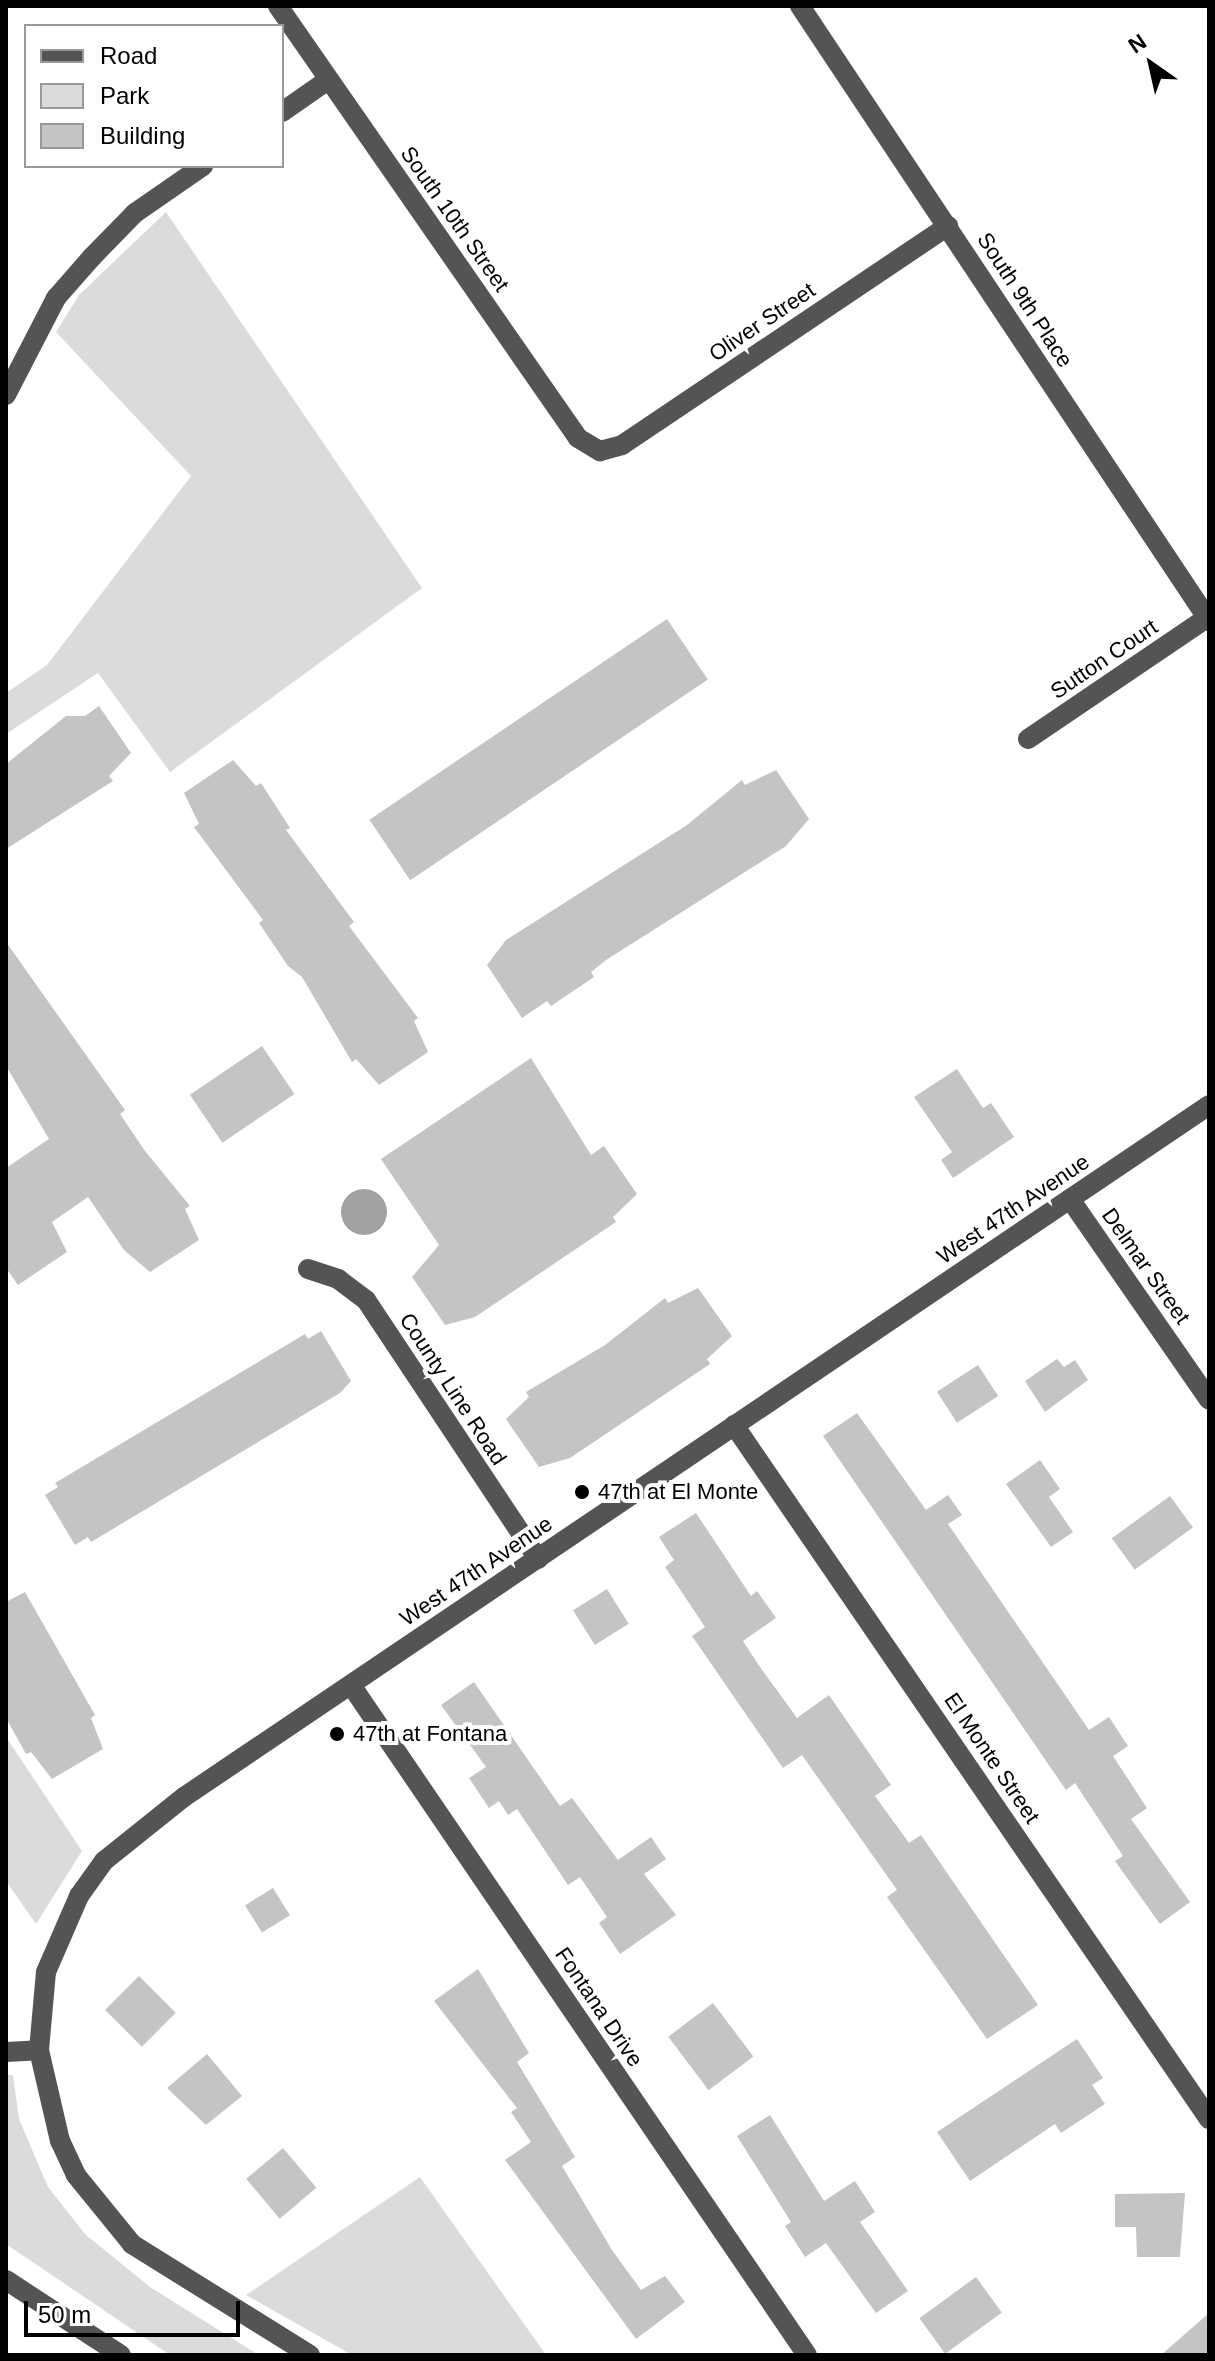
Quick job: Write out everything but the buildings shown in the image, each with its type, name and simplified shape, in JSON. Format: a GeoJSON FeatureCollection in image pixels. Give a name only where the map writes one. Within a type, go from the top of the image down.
{"type":"FeatureCollection","features":[{"type":"Feature","properties":{"kind":"street","name":"South 10th Street"},"geometry":{"type":"LineString","coordinates":[[278,6],[578,438],[600,451]]}},
{"type":"Feature","properties":{"kind":"street","name":"South 9th Place"},"geometry":{"type":"LineString","coordinates":[[800,6],[1208,620]]}},
{"type":"Feature","properties":{"kind":"street"},"geometry":{"type":"LineString","coordinates":[[284,111],[328,80]]}},
{"type":"Feature","properties":{"kind":"street"},"geometry":{"type":"LineString","coordinates":[[6,395],[56,298],[135,213],[200,168]]}},
{"type":"Feature","properties":{"kind":"street","name":"Oliver Street"},"geometry":{"type":"LineString","coordinates":[[600,451],[622,445],[948,226]]}},
{"type":"Feature","properties":{"kind":"street","name":"Sutton Court"},"geometry":{"type":"LineString","coordinates":[[1028,739],[1208,620]]}},
{"type":"Feature","properties":{"kind":"street","name":"West 47th Avenue"},"geometry":{"type":"LineString","coordinates":[[310,2355],[132,2244],[114,2225],[60,2141],[39,2050],[46,1972],[79,1896],[104,1861],[138,1829],[1209,1105]]}},
{"type":"Feature","properties":{"kind":"street","name":"Delmar Street"},"geometry":{"type":"LineString","coordinates":[[1070,1199],[1209,1400]]}},
{"type":"Feature","properties":{"kind":"street","name":"County Line Road"},"geometry":{"type":"LineString","coordinates":[[308,1269],[338,1279],[366,1300],[538,1559]]}},
{"type":"Feature","properties":{"kind":"street","name":"El Monte Street"},"geometry":{"type":"LineString","coordinates":[[734,1425],[1209,2119]]}},
{"type":"Feature","properties":{"kind":"street","name":"Fontana Drive"},"geometry":{"type":"LineString","coordinates":[[351,1685],[807,2355]]}},
{"type":"Feature","properties":{"kind":"street"},"geometry":{"type":"LineString","coordinates":[[6,2052],[39,2050]]}},
{"type":"Feature","properties":{"kind":"street"},"geometry":{"type":"LineString","coordinates":[[6,2280],[121,2355]]}},
{"type":"Feature","properties":{"kind":"green space"},"geometry":{"type":"Polygon","coordinates":[[[166,212],[422,588],[170,772],[98,673],[6,734],[6,693],[47,665],[191,476],[56,332],[79,295],[166,212]]]}},
{"type":"Feature","properties":{"kind":"green space"},"geometry":{"type":"Polygon","coordinates":[[[6,1737],[82,1851],[36,1924],[6,1881],[6,1737]]]}},
{"type":"Feature","properties":{"kind":"green space"},"geometry":{"type":"Polygon","coordinates":[[[6,2075],[13,2075],[19,2119],[48,2187],[85,2234],[150,2287],[259,2355],[170,2355],[6,2244],[6,2075]]]}},
{"type":"Feature","properties":{"kind":"green space"},"geometry":{"type":"Polygon","coordinates":[[[420,2177],[546,2355],[352,2355],[246,2295],[420,2177]]]}},
{"type":"Feature","properties":{"kind":"shaded area"},"geometry":{"type":"Polygon","coordinates":[[[364,1189],[380,1196],[387,1212],[380,1228],[364,1235],[348,1228],[341,1212],[348,1196],[364,1189]]]}},
{"type":"Feature","properties":{"kind":"place","name":"47th at El Monte"},"geometry":{"type":"Point","coordinates":[582,1492]}},
{"type":"Feature","properties":{"kind":"place","name":"47th at Fontana"},"geometry":{"type":"Point","coordinates":[337,1734]}}]}
